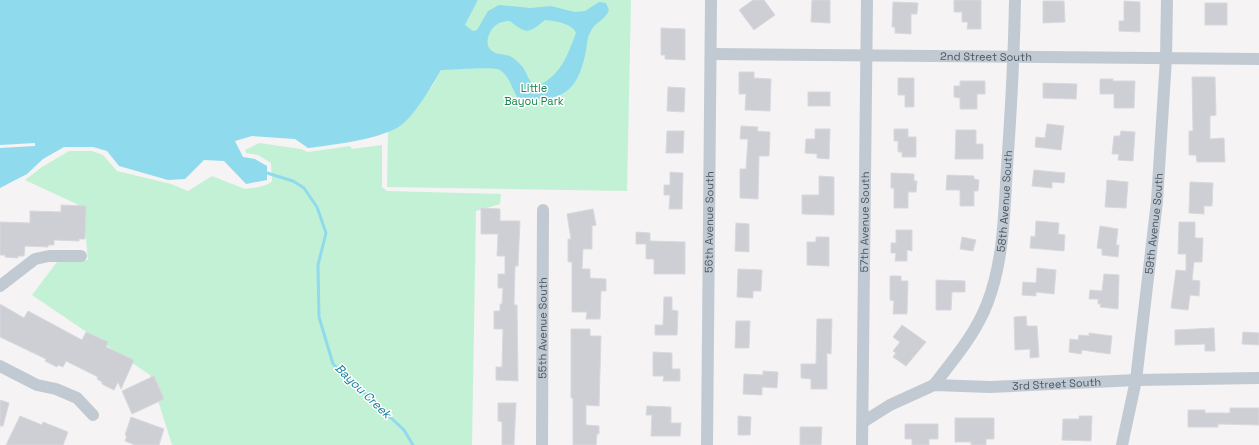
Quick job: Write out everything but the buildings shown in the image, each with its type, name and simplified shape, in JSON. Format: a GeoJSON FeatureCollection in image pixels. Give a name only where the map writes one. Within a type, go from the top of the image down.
{"type":"FeatureCollection","features":[{"type":"Feature","properties":{"kind":"street","name":"56th Avenue South"},"geometry":{"type":"LineString","coordinates":[[707,445],[712,54],[711,0]]}},
{"type":"Feature","properties":{"kind":"street","name":"57th Avenue South"},"geometry":{"type":"LineString","coordinates":[[862,445],[867,0]]}},
{"type":"Feature","properties":{"kind":"street","name":"58th Avenue South"},"geometry":{"type":"LineString","coordinates":[[934,385],[970,336],[986,306],[995,281],[1002,240],[1014,55],[1015,0]]}},
{"type":"Feature","properties":{"kind":"street","name":"59th Avenue South"},"geometry":{"type":"LineString","coordinates":[[1122,445],[1136,380],[1157,201],[1166,58],[1167,0]]}},
{"type":"Feature","properties":{"kind":"street","name":"2nd Street South"},"geometry":{"type":"LineString","coordinates":[[712,54],[1014,55],[1259,59]]}},
{"type":"Feature","properties":{"kind":"street","name":"55th Avenue South"},"geometry":{"type":"LineString","coordinates":[[542,445],[543,210]]}},
{"type":"Feature","properties":{"kind":"street"},"geometry":{"type":"LineString","coordinates":[[0,286],[36,259],[49,256],[81,256]]}},
{"type":"Feature","properties":{"kind":"street"},"geometry":{"type":"LineString","coordinates":[[0,366],[37,385],[56,389],[77,398],[93,415]]}},
{"type":"Feature","properties":{"kind":"street","name":"3rd Street South"},"geometry":{"type":"LineString","coordinates":[[863,422],[890,405],[934,385],[990,387],[1136,380],[1259,378]]}},
{"type":"Feature","properties":{"kind":"green space","name":"Little Bayou Park"},"geometry":{"type":"Polygon","coordinates":[[[478,0],[631,0],[627,191],[387,187],[388,132],[404,123],[433,85],[478,0]]]}},
{"type":"Feature","properties":{"kind":"green space"},"geometry":{"type":"Polygon","coordinates":[[[259,143],[301,149],[308,152],[350,146],[352,149],[382,145],[382,187],[387,191],[501,194],[500,204],[476,211],[472,445],[172,445],[150,375],[32,295],[57,262],[88,260],[83,207],[25,180],[42,167],[69,151],[92,151],[103,155],[117,171],[171,184],[188,191],[212,176],[245,189],[255,188],[272,181],[271,163],[258,155],[246,153],[245,150],[259,143]]]}},
{"type":"Feature","properties":{"kind":"water"},"geometry":{"type":"Polygon","coordinates":[[[0,0],[478,0],[465,25],[473,31],[477,30],[488,11],[499,5],[530,8],[551,6],[575,12],[585,11],[599,2],[606,3],[609,10],[605,17],[594,26],[589,35],[582,68],[575,82],[564,93],[556,96],[531,99],[517,97],[506,75],[500,70],[496,69],[482,68],[441,70],[410,117],[397,128],[386,133],[359,140],[308,148],[295,139],[252,136],[235,141],[243,157],[255,159],[267,166],[267,180],[246,184],[224,161],[204,160],[185,179],[168,180],[119,166],[107,151],[93,147],[64,147],[43,159],[27,174],[0,188],[0,0]],[[545,20],[535,28],[527,31],[510,21],[502,22],[492,29],[488,38],[488,46],[490,49],[499,54],[510,56],[515,59],[522,66],[531,82],[536,86],[551,77],[557,71],[570,49],[576,33],[567,25],[545,20]]]}},
{"type":"Feature","properties":{"kind":"pier"},"geometry":{"type":"Polygon","coordinates":[[[35,143],[35,146],[0,148],[0,145],[35,143]]]}},
{"type":"Feature","properties":{"kind":"waterway","name":"Bayou Creek"},"geometry":{"type":"LineString","coordinates":[[267,173],[293,181],[304,188],[317,207],[326,233],[318,265],[319,317],[333,364],[404,430],[413,445]]}}]}
